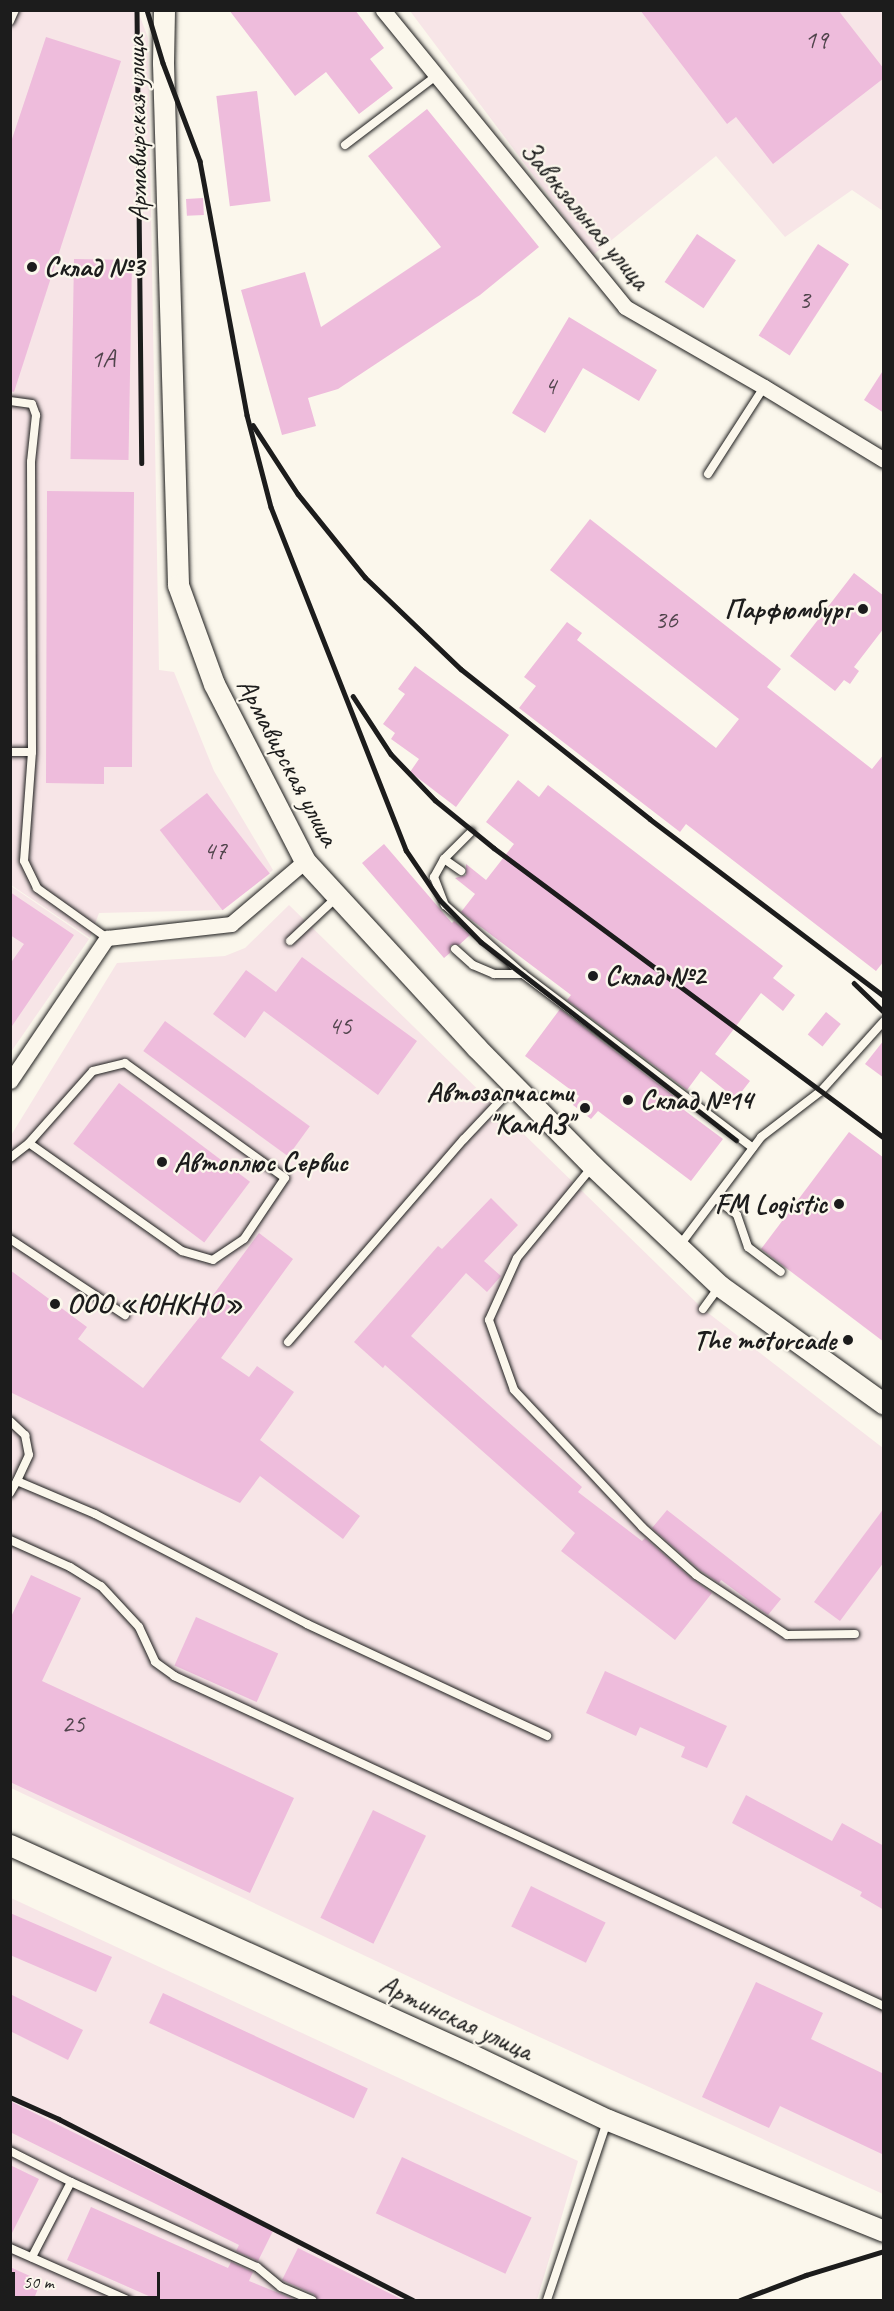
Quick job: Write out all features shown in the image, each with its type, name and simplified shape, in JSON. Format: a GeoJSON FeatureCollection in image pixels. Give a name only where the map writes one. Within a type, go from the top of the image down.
{"type":"FeatureCollection","features":[{"type":"Feature","properties":{"kind":"main road","name":"Армавирская улица"},"geometry":{"type":"LineString","coordinates":[[164,10],[163,63],[178,585],[214,684],[305,861],[476,1047],[677,1248],[720,1286],[884,1404]]}},
{"type":"Feature","properties":{"kind":"main road","name":"Артинская улица"},"geometry":{"type":"LineString","coordinates":[[10,1845],[470,2054],[608,2120],[884,2231]]}},
{"type":"Feature","properties":{"kind":"street","name":"Завокзальная улица"},"geometry":{"type":"LineString","coordinates":[[383,10],[624,308],[764,387],[884,460]]}},
{"type":"Feature","properties":{"kind":"street"},"geometry":{"type":"LineString","coordinates":[[10,1081],[107,938],[231,924],[305,861]]}},
{"type":"Feature","properties":{"kind":"lane"},"geometry":{"type":"LineString","coordinates":[[10,21],[15,10]]}},
{"type":"Feature","properties":{"kind":"lane"},"geometry":{"type":"LineString","coordinates":[[345,145],[436,76]]}},
{"type":"Feature","properties":{"kind":"lane"},"geometry":{"type":"LineString","coordinates":[[708,474],[764,387]]}},
{"type":"Feature","properties":{"kind":"lane"},"geometry":{"type":"LineString","coordinates":[[10,401],[32,404],[36,416],[31,462],[32,752],[24,861],[37,888],[107,938]]}},
{"type":"Feature","properties":{"kind":"lane"},"geometry":{"type":"LineString","coordinates":[[10,752],[32,752]]}},
{"type":"Feature","properties":{"kind":"lane"},"geometry":{"type":"LineString","coordinates":[[471,832],[444,859],[434,877],[445,904],[523,975],[753,1148]]}},
{"type":"Feature","properties":{"kind":"lane"},"geometry":{"type":"LineString","coordinates":[[444,859],[461,871]]}},
{"type":"Feature","properties":{"kind":"lane"},"geometry":{"type":"LineString","coordinates":[[290,942],[338,896]]}},
{"type":"Feature","properties":{"kind":"lane"},"geometry":{"type":"LineString","coordinates":[[455,949],[473,965],[494,974],[523,975]]}},
{"type":"Feature","properties":{"kind":"lane"},"geometry":{"type":"LineString","coordinates":[[677,1248],[761,1137],[821,1091],[884,1021]]}},
{"type":"Feature","properties":{"kind":"lane"},"geometry":{"type":"LineString","coordinates":[[10,1158],[29,1143],[93,1071],[125,1063],[285,1178],[244,1239],[213,1260],[182,1251],[29,1143]]}},
{"type":"Feature","properties":{"kind":"lane"},"geometry":{"type":"LineString","coordinates":[[288,1342],[464,1139],[515,1085]]}},
{"type":"Feature","properties":{"kind":"lane"},"geometry":{"type":"LineString","coordinates":[[593,1166],[517,1258],[489,1320],[514,1390],[642,1527],[696,1575],[787,1635],[855,1634]]}},
{"type":"Feature","properties":{"kind":"lane"},"geometry":{"type":"LineString","coordinates":[[716,1198],[736,1215],[748,1247],[781,1272]]}},
{"type":"Feature","properties":{"kind":"lane"},"geometry":{"type":"LineString","coordinates":[[10,1239],[125,1315]]}},
{"type":"Feature","properties":{"kind":"lane"},"geometry":{"type":"LineString","coordinates":[[703,1309],[720,1286]]}},
{"type":"Feature","properties":{"kind":"lane"},"geometry":{"type":"LineString","coordinates":[[10,1421],[25,1434],[28,1455],[10,1493]]}},
{"type":"Feature","properties":{"kind":"lane"},"geometry":{"type":"LineString","coordinates":[[17,1481],[95,1514],[307,1624],[548,1736]]}},
{"type":"Feature","properties":{"kind":"lane"},"geometry":{"type":"LineString","coordinates":[[10,1540],[70,1567],[101,1586],[139,1627],[155,1662],[174,1676],[884,2006]]}},
{"type":"Feature","properties":{"kind":"lane"},"geometry":{"type":"LineString","coordinates":[[547,2301],[608,2120]]}},
{"type":"Feature","properties":{"kind":"lane"},"geometry":{"type":"LineString","coordinates":[[10,2151],[71,2182],[257,2267],[281,2287],[312,2301]]}},
{"type":"Feature","properties":{"kind":"lane"},"geometry":{"type":"LineString","coordinates":[[32,2257],[71,2182]]}},
{"type":"Feature","properties":{"kind":"lane"},"geometry":{"type":"LineString","coordinates":[[10,2248],[128,2301]]}},
{"type":"Feature","properties":{"kind":"shaded area"},"geometry":{"type":"Polygon","coordinates":[[[10,11],[138,11],[148,38],[159,670],[174,672],[214,771],[273,870],[223,910],[99,913],[90,938],[11,885],[10,11]]]}},
{"type":"Feature","properties":{"kind":"shaded area"},"geometry":{"type":"Polygon","coordinates":[[[410,11],[883,11],[883,211],[852,190],[785,237],[716,156],[593,255],[410,11]]]}},
{"type":"Feature","properties":{"kind":"shaded area"},"geometry":{"type":"Polygon","coordinates":[[[11,886],[89,939],[11,1052],[11,886]]]}},
{"type":"Feature","properties":{"kind":"shaded area"},"geometry":{"type":"Polygon","coordinates":[[[289,905],[703,1309],[883,1448],[883,2194],[452,1997],[11,1788],[10,1137],[117,963],[225,956],[245,948],[289,905]]]}},
{"type":"Feature","properties":{"kind":"shaded area"},"geometry":{"type":"Polygon","coordinates":[[[11,1898],[578,2161],[537,2300],[11,2300],[11,1898]]]}},
{"type":"Feature","properties":{"kind":"building"},"geometry":{"type":"Polygon","coordinates":[[[229,10],[355,10],[384,48],[370,59],[393,88],[359,114],[326,72],[295,96],[229,10]]]}},
{"type":"Feature","properties":{"kind":"building"},"geometry":{"type":"Polygon","coordinates":[[[640,10],[838,10],[884,69],[884,78],[773,164],[736,117],[727,124],[640,10]]]}},
{"type":"Feature","properties":{"kind":"building","name":"Склад №3"},"geometry":{"type":"Polygon","coordinates":[[[46,37],[121,61],[14,392],[10,391],[10,145],[46,37]]]}},
{"type":"Feature","properties":{"kind":"building"},"geometry":{"type":"Polygon","coordinates":[[[257,91],[271,201],[230,206],[216,96],[257,91]]]}},
{"type":"Feature","properties":{"kind":"building"},"geometry":{"type":"Polygon","coordinates":[[[427,109],[539,247],[480,295],[338,389],[308,398],[316,426],[282,435],[241,290],[305,272],[321,327],[441,247],[368,156],[427,109]]]}},
{"type":"Feature","properties":{"kind":"building"},"geometry":{"type":"Polygon","coordinates":[[[203,198],[204,215],[187,216],[186,199],[203,198]]]}},
{"type":"Feature","properties":{"kind":"building"},"geometry":{"type":"Polygon","coordinates":[[[697,234],[736,260],[704,308],[665,282],[697,234]]]}},
{"type":"Feature","properties":{"kind":"building"},"geometry":{"type":"Polygon","coordinates":[[[818,244],[849,264],[790,356],[759,335],[818,244]]]}},
{"type":"Feature","properties":{"kind":"building"},"geometry":{"type":"Polygon","coordinates":[[[74,259],[132,260],[129,460],[71,459],[74,259]]]}},
{"type":"Feature","properties":{"kind":"building"},"geometry":{"type":"Polygon","coordinates":[[[569,317],[657,370],[639,401],[583,368],[545,433],[512,413],[569,317]]]}},
{"type":"Feature","properties":{"kind":"building"},"geometry":{"type":"Polygon","coordinates":[[[884,369],[884,413],[864,400],[884,369]]]}},
{"type":"Feature","properties":{"kind":"building"},"geometry":{"type":"Polygon","coordinates":[[[47,491],[134,492],[132,767],[104,767],[104,784],[46,783],[47,491]]]}},
{"type":"Feature","properties":{"kind":"building"},"geometry":{"type":"Polygon","coordinates":[[[590,519],[781,669],[767,687],[872,769],[884,754],[884,961],[876,971],[686,824],[680,832],[519,708],[536,686],[524,677],[567,622],[582,633],[577,640],[716,748],[739,719],[550,570],[590,519]]]}},
{"type":"Feature","properties":{"kind":"building"},"geometry":{"type":"Polygon","coordinates":[[[854,573],[884,596],[884,628],[854,667],[859,671],[850,684],[844,680],[835,691],[790,656],[854,573]]]}},
{"type":"Feature","properties":{"kind":"building"},"geometry":{"type":"Polygon","coordinates":[[[415,666],[509,735],[456,807],[410,772],[419,759],[391,739],[395,733],[383,724],[405,694],[398,689],[415,666]]]}},
{"type":"Feature","properties":{"kind":"building"},"geometry":{"type":"Polygon","coordinates":[[[518,780],[539,797],[548,785],[783,966],[773,978],[795,995],[783,1011],[761,993],[715,1054],[750,1081],[736,1099],[701,1071],[687,1090],[567,1000],[571,995],[461,912],[475,894],[455,878],[466,875],[466,864],[486,880],[514,844],[486,822],[518,780]]]}},
{"type":"Feature","properties":{"kind":"building"},"geometry":{"type":"Polygon","coordinates":[[[207,793],[270,873],[223,910],[160,830],[207,793]]]}},
{"type":"Feature","properties":{"kind":"building"},"geometry":{"type":"Polygon","coordinates":[[[384,844],[452,923],[454,921],[470,935],[459,945],[451,945],[450,953],[444,958],[362,863],[384,844]]]}},
{"type":"Feature","properties":{"kind":"building"},"geometry":{"type":"Polygon","coordinates":[[[10,892],[74,935],[10,1029],[10,964],[24,944],[10,935],[10,892]]]}},
{"type":"Feature","properties":{"kind":"building"},"geometry":{"type":"Polygon","coordinates":[[[302,957],[417,1041],[378,1095],[264,1011],[245,1038],[213,1014],[246,970],[276,992],[302,957]]]}},
{"type":"Feature","properties":{"kind":"building","name":"Склад №14"},"geometry":{"type":"Polygon","coordinates":[[[560,1009],[679,1100],[676,1104],[723,1139],[691,1181],[598,1111],[591,1119],[573,1105],[579,1096],[525,1056],[560,1009]]]}},
{"type":"Feature","properties":{"kind":"building"},"geometry":{"type":"Polygon","coordinates":[[[826,1012],[841,1024],[823,1046],[808,1035],[826,1012]]]}},
{"type":"Feature","properties":{"kind":"building"},"geometry":{"type":"Polygon","coordinates":[[[165,1021],[310,1126],[288,1156],[143,1051],[165,1021]]]}},
{"type":"Feature","properties":{"kind":"building"},"geometry":{"type":"Polygon","coordinates":[[[884,1040],[884,1078],[865,1064],[884,1040]]]}},
{"type":"Feature","properties":{"kind":"building","name":"Автоплюс Сервис"},"geometry":{"type":"Polygon","coordinates":[[[119,1083],[250,1182],[204,1242],[73,1144],[119,1083]]]}},
{"type":"Feature","properties":{"kind":"building","name":"FM Logistic"},"geometry":{"type":"Polygon","coordinates":[[[849,1132],[884,1158],[884,1342],[761,1249],[849,1132]]]}},
{"type":"Feature","properties":{"kind":"building"},"geometry":{"type":"Polygon","coordinates":[[[491,1198],[518,1225],[484,1261],[501,1276],[487,1292],[466,1273],[411,1336],[582,1487],[578,1492],[642,1541],[645,1538],[692,1579],[712,1593],[675,1640],[561,1551],[575,1533],[385,1365],[383,1368],[354,1342],[438,1246],[442,1249],[491,1198]]]}},
{"type":"Feature","properties":{"kind":"building"},"geometry":{"type":"Polygon","coordinates":[[[259,1233],[293,1259],[221,1358],[249,1377],[257,1366],[294,1392],[260,1440],[360,1516],[343,1539],[260,1476],[240,1503],[10,1392],[10,1270],[87,1327],[78,1339],[143,1388],[207,1308],[205,1306],[259,1233]]]}},
{"type":"Feature","properties":{"kind":"building"},"geometry":{"type":"Polygon","coordinates":[[[884,1508],[884,1562],[840,1621],[814,1602],[884,1508]]]}},
{"type":"Feature","properties":{"kind":"building"},"geometry":{"type":"Polygon","coordinates":[[[667,1510],[781,1599],[768,1615],[721,1580],[719,1583],[700,1570],[652,1528],[667,1510]]]}},
{"type":"Feature","properties":{"kind":"building"},"geometry":{"type":"Polygon","coordinates":[[[31,1575],[81,1598],[42,1681],[294,1798],[250,1893],[10,1782],[10,1619],[31,1575]]]}},
{"type":"Feature","properties":{"kind":"building"},"geometry":{"type":"Polygon","coordinates":[[[196,1617],[278,1654],[257,1702],[174,1665],[196,1617]]]}},
{"type":"Feature","properties":{"kind":"building"},"geometry":{"type":"Polygon","coordinates":[[[605,1671],[727,1726],[707,1768],[681,1757],[685,1747],[640,1727],[636,1736],[586,1713],[605,1671]]]}},
{"type":"Feature","properties":{"kind":"building"},"geometry":{"type":"Polygon","coordinates":[[[746,1795],[832,1841],[842,1823],[884,1846],[884,1910],[860,1896],[862,1892],[732,1823],[746,1795]]]}},
{"type":"Feature","properties":{"kind":"building"},"geometry":{"type":"Polygon","coordinates":[[[373,1810],[426,1836],[373,1944],[320,1918],[373,1810]]]}},
{"type":"Feature","properties":{"kind":"building"},"geometry":{"type":"Polygon","coordinates":[[[531,1886],[606,1922],[586,1963],[511,1926],[531,1886]]]}},
{"type":"Feature","properties":{"kind":"building"},"geometry":{"type":"Polygon","coordinates":[[[10,1913],[112,1957],[96,1992],[10,1955],[10,1913]]]}},
{"type":"Feature","properties":{"kind":"building"},"geometry":{"type":"Polygon","coordinates":[[[756,1982],[823,2013],[811,2039],[884,2074],[884,2155],[780,2106],[769,2128],[702,2097],[756,1982]]]}},
{"type":"Feature","properties":{"kind":"building"},"geometry":{"type":"Polygon","coordinates":[[[163,1993],[368,2089],[354,2118],[149,2023],[163,1993]]]}},
{"type":"Feature","properties":{"kind":"building"},"geometry":{"type":"Polygon","coordinates":[[[10,1994],[83,2030],[68,2060],[10,2031],[10,1994]]]}},
{"type":"Feature","properties":{"kind":"building"},"geometry":{"type":"Polygon","coordinates":[[[10,2101],[273,2231],[258,2261],[236,2251],[239,2245],[10,2132],[10,2101]]]}},
{"type":"Feature","properties":{"kind":"building"},"geometry":{"type":"Polygon","coordinates":[[[402,2157],[532,2217],[505,2274],[376,2213],[402,2157]]]}},
{"type":"Feature","properties":{"kind":"building"},"geometry":{"type":"Polygon","coordinates":[[[10,2165],[39,2179],[10,2237],[10,2165]]]}},
{"type":"Feature","properties":{"kind":"building"},"geometry":{"type":"Polygon","coordinates":[[[91,2207],[228,2268],[231,2262],[253,2272],[249,2281],[298,2301],[160,2301],[67,2260],[91,2207]]]}},
{"type":"Feature","properties":{"kind":"building"},"geometry":{"type":"Polygon","coordinates":[[[298,2248],[405,2301],[318,2301],[314,2294],[282,2280],[298,2248]]]}},
{"type":"Feature","properties":{"kind":"building"},"geometry":{"type":"Polygon","coordinates":[[[10,2267],[41,2281],[33,2301],[10,2301],[10,2267]]]}},
{"type":"Feature","properties":{"kind":"railway"},"geometry":{"type":"LineString","coordinates":[[137,10],[142,463]]}},
{"type":"Feature","properties":{"kind":"railway"},"geometry":{"type":"LineString","coordinates":[[147,10],[163,63],[200,161],[247,415],[271,507],[406,850],[440,900],[481,942],[736,1140]]}},
{"type":"Feature","properties":{"kind":"railway"},"geometry":{"type":"LineString","coordinates":[[253,425],[298,494],[365,577],[461,669],[650,819],[884,996]]}},
{"type":"Feature","properties":{"kind":"railway"},"geometry":{"type":"LineString","coordinates":[[353,696],[391,754],[435,800],[494,848],[884,1138]]}},
{"type":"Feature","properties":{"kind":"railway"},"geometry":{"type":"LineString","coordinates":[[854,983],[884,1012]]}},
{"type":"Feature","properties":{"kind":"railway"},"geometry":{"type":"LineString","coordinates":[[10,2097],[59,2119],[412,2300]]}},
{"type":"Feature","properties":{"kind":"railway"},"geometry":{"type":"LineString","coordinates":[[740,2300],[806,2275],[884,2251]]}},
{"type":"Feature","properties":{"kind":"place","name":"Склад №3"},"geometry":{"type":"Point","coordinates":[32,267]}},
{"type":"Feature","properties":{"kind":"place","name":"Парфюмбург"},"geometry":{"type":"Point","coordinates":[863,609]}},
{"type":"Feature","properties":{"kind":"place","name":"Склад №2"},"geometry":{"type":"Point","coordinates":[593,976]}},
{"type":"Feature","properties":{"kind":"place","name":"Склад №14"},"geometry":{"type":"Point","coordinates":[628,1100]}},
{"type":"Feature","properties":{"kind":"place","name":"Автозапчасти \"КамАЗ\""},"geometry":{"type":"Point","coordinates":[585,1108]}},
{"type":"Feature","properties":{"kind":"place","name":"Автоплюс Сервис"},"geometry":{"type":"Point","coordinates":[162,1162]}},
{"type":"Feature","properties":{"kind":"place","name":"FM Logistic"},"geometry":{"type":"Point","coordinates":[839,1204]}},
{"type":"Feature","properties":{"kind":"place","name":"ООО «ЮНКНО»"},"geometry":{"type":"Point","coordinates":[55,1304]}},
{"type":"Feature","properties":{"kind":"place","name":"The motorcade"},"geometry":{"type":"Point","coordinates":[848,1340]}}]}
